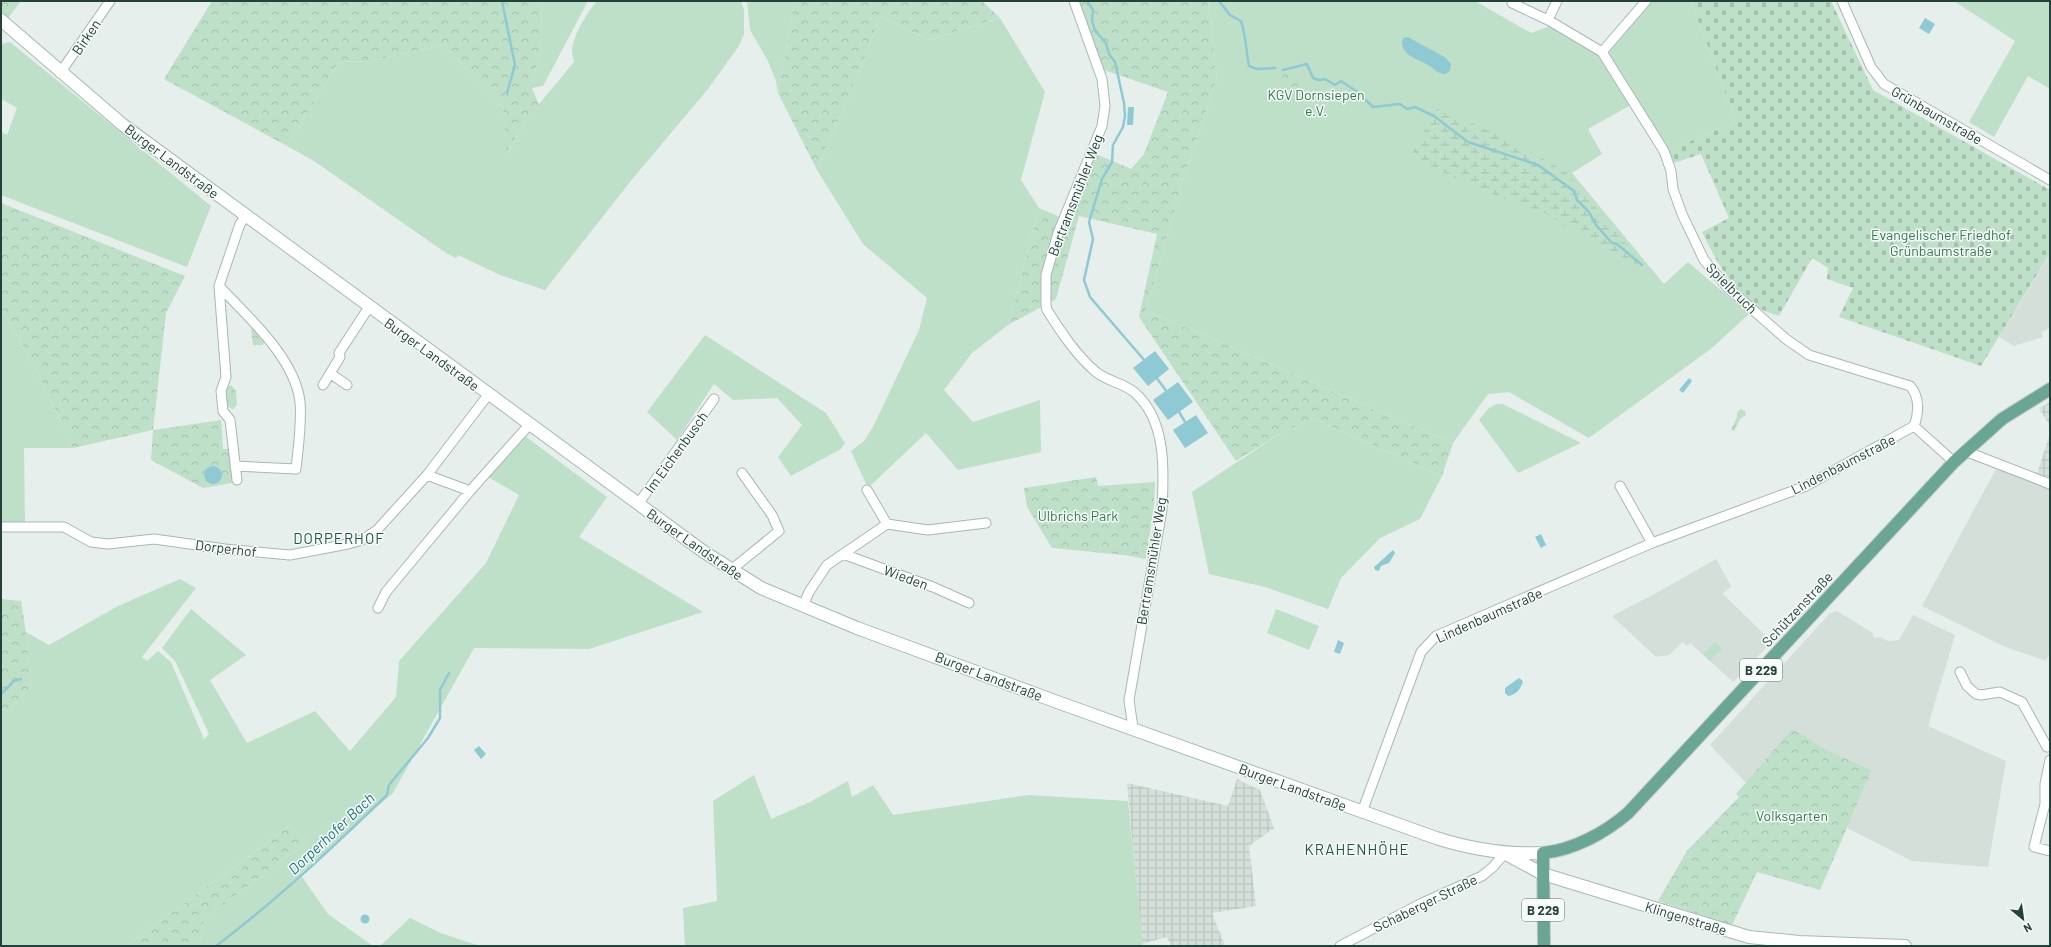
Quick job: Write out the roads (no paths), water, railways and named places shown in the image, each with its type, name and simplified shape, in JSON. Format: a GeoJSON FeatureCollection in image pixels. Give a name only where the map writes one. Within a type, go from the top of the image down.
{"type":"FeatureCollection","features":[{"type":"Feature","properties":{"kind":"main road","name":"Burger Landstraße"},"geometry":{"type":"LineString","coordinates":[[1,20],[60,73],[123,125],[245,217],[638,504],[731,570],[761,588],[803,606],[1060,703],[1451,843],[1479,850],[1505,853],[1543,853]]}},
{"type":"Feature","properties":{"kind":"main road","name":"Schützenstraße"},"geometry":{"type":"LineString","coordinates":[[1543,853],[1567,848],[1585,840],[1610,826],[1628,813],[1954,462],[2002,419],[2050,388]]}},
{"type":"Feature","properties":{"kind":"main road","name":"Burger Landstraße"},"geometry":{"type":"LineString","coordinates":[[1505,853],[1543,874]]}},
{"type":"Feature","properties":{"kind":"main road","name":"B 229"},"geometry":{"type":"LineString","coordinates":[[1543,853],[1544,946]]}},
{"type":"Feature","properties":{"kind":"main road","name":"Klingenstraße"},"geometry":{"type":"LineString","coordinates":[[1543,874],[1763,943],[1905,946]]}},
{"type":"Feature","properties":{"kind":"street","name":"Birken"},"geometry":{"type":"LineString","coordinates":[[60,73],[110,1]]}},
{"type":"Feature","properties":{"kind":"street","name":"Bertramsmühler Weg"},"geometry":{"type":"LineString","coordinates":[[1074,1],[1102,79],[1105,106],[1102,126],[1058,233],[1046,275],[1046,305],[1047,310],[1071,345],[1095,371],[1133,392],[1139,398],[1151,414],[1158,435],[1163,472],[1162,510],[1129,700],[1133,728]]}},
{"type":"Feature","properties":{"kind":"street"},"geometry":{"type":"LineString","coordinates":[[1548,20],[1558,1]]}},
{"type":"Feature","properties":{"kind":"street"},"geometry":{"type":"LineString","coordinates":[[1602,52],[1646,1]]}},
{"type":"Feature","properties":{"kind":"street","name":"Grünbaumstraße"},"geometry":{"type":"LineString","coordinates":[[1842,1],[1871,67],[1888,87],[2050,180]]}},
{"type":"Feature","properties":{"kind":"street","name":"Spielbruch"},"geometry":{"type":"LineString","coordinates":[[1512,3],[1548,20],[1602,52],[1666,157],[1673,189],[1682,214],[1704,260],[1732,292],[1782,336],[1809,355],[1910,386],[1916,394],[1917,403],[1914,426]]}},
{"type":"Feature","properties":{"kind":"street"},"geometry":{"type":"LineString","coordinates":[[237,480],[230,420],[223,411],[221,391],[226,377],[219,286],[240,224],[245,217]]}},
{"type":"Feature","properties":{"kind":"street"},"geometry":{"type":"LineString","coordinates":[[219,286],[284,360],[293,378],[300,404],[296,469],[235,466]]}},
{"type":"Feature","properties":{"kind":"street"},"geometry":{"type":"LineString","coordinates":[[323,385],[340,357],[339,353],[368,307]]}},
{"type":"Feature","properties":{"kind":"street"},"geometry":{"type":"LineString","coordinates":[[330,374],[347,385]]}},
{"type":"Feature","properties":{"kind":"street","name":"Dorperhof"},"geometry":{"type":"LineString","coordinates":[[1,527],[64,526],[91,542],[108,544],[158,539],[225,549],[290,555],[348,544],[369,536],[377,530],[426,475],[488,395]]}},
{"type":"Feature","properties":{"kind":"street","name":"Im Eichenbusch"},"geometry":{"type":"LineString","coordinates":[[638,504],[714,399]]}},
{"type":"Feature","properties":{"kind":"street"},"geometry":{"type":"LineString","coordinates":[[378,608],[386,592],[470,491],[529,425]]}},
{"type":"Feature","properties":{"kind":"street"},"geometry":{"type":"LineString","coordinates":[[1914,426],[1954,462]]}},
{"type":"Feature","properties":{"kind":"street","name":"Lindenbaumstraße"},"geometry":{"type":"LineString","coordinates":[[1362,812],[1419,656],[1422,649],[1431,640],[1445,632],[1652,543],[1806,486],[1914,426]]}},
{"type":"Feature","properties":{"kind":"street"},"geometry":{"type":"LineString","coordinates":[[1965,452],[2050,484]]}},
{"type":"Feature","properties":{"kind":"street"},"geometry":{"type":"LineString","coordinates":[[731,570],[779,531],[772,515],[742,473]]}},
{"type":"Feature","properties":{"kind":"street"},"geometry":{"type":"LineString","coordinates":[[426,475],[470,491]]}},
{"type":"Feature","properties":{"kind":"street"},"geometry":{"type":"LineString","coordinates":[[1620,486],[1652,543]]}},
{"type":"Feature","properties":{"kind":"street"},"geometry":{"type":"LineString","coordinates":[[867,490],[887,524]]}},
{"type":"Feature","properties":{"kind":"street"},"geometry":{"type":"LineString","coordinates":[[803,606],[808,592],[825,569],[843,554],[887,524],[928,530],[986,523]]}},
{"type":"Feature","properties":{"kind":"street","name":"Wieden"},"geometry":{"type":"LineString","coordinates":[[843,554],[933,587],[969,603]]}},
{"type":"Feature","properties":{"kind":"street"},"geometry":{"type":"LineString","coordinates":[[1960,672],[1967,686],[1976,694],[1982,695],[2000,692],[2022,702],[2049,749]]}},
{"type":"Feature","properties":{"kind":"street"},"geometry":{"type":"LineString","coordinates":[[2050,760],[2045,784],[2047,805],[2034,847],[2050,851]]}},
{"type":"Feature","properties":{"kind":"street","name":"Schaberger Straße"},"geometry":{"type":"LineString","coordinates":[[1340,946],[1422,903],[1482,876],[1505,853]]}},
{"type":"Feature","properties":{"kind":"water"},"geometry":{"type":"Polygon","coordinates":[[[1925,18],[1935,24],[1929,34],[1919,28],[1925,18]]]}},
{"type":"Feature","properties":{"kind":"water"},"geometry":{"type":"Polygon","coordinates":[[[1408,37],[1446,58],[1451,64],[1450,71],[1445,74],[1440,73],[1410,56],[1403,49],[1402,44],[1403,38],[1408,37]]]}},
{"type":"Feature","properties":{"kind":"water"},"geometry":{"type":"Polygon","coordinates":[[[1128,107],[1134,107],[1133,125],[1127,125],[1128,107]]]}},
{"type":"Feature","properties":{"kind":"water"},"geometry":{"type":"Polygon","coordinates":[[[1155,351],[1169,369],[1148,386],[1133,368],[1155,351]]]}},
{"type":"Feature","properties":{"kind":"water"},"geometry":{"type":"Polygon","coordinates":[[[1689,378],[1692,381],[1683,393],[1679,390],[1689,378]]]}},
{"type":"Feature","properties":{"kind":"water"},"geometry":{"type":"Polygon","coordinates":[[[1178,382],[1193,402],[1168,420],[1153,400],[1178,382]]]}},
{"type":"Feature","properties":{"kind":"water"},"geometry":{"type":"Polygon","coordinates":[[[1196,415],[1208,433],[1185,448],[1173,430],[1196,415]]]}},
{"type":"Feature","properties":{"kind":"water"},"geometry":{"type":"Polygon","coordinates":[[[213,466],[219,469],[222,475],[219,481],[213,484],[207,481],[204,475],[207,469],[213,466]]]}},
{"type":"Feature","properties":{"kind":"water"},"geometry":{"type":"Polygon","coordinates":[[[1541,534],[1546,545],[1541,548],[1535,537],[1541,534]]]}},
{"type":"Feature","properties":{"kind":"water"},"geometry":{"type":"Polygon","coordinates":[[[1393,550],[1395,553],[1389,563],[1381,566],[1379,571],[1375,570],[1374,567],[1393,550]]]}},
{"type":"Feature","properties":{"kind":"water"},"geometry":{"type":"Polygon","coordinates":[[[1338,640],[1344,643],[1340,654],[1334,652],[1338,640]]]}},
{"type":"Feature","properties":{"kind":"water"},"geometry":{"type":"Polygon","coordinates":[[[1519,678],[1523,681],[1521,687],[1516,693],[1508,696],[1505,693],[1505,688],[1519,678]]]}},
{"type":"Feature","properties":{"kind":"water"},"geometry":{"type":"Polygon","coordinates":[[[479,746],[486,754],[481,759],[474,750],[479,746]]]}},
{"type":"Feature","properties":{"kind":"water"},"geometry":{"type":"Polygon","coordinates":[[[365,914],[370,919],[365,924],[360,919],[365,914]]]}},
{"type":"Feature","properties":{"kind":"waterway"},"geometry":{"type":"LineString","coordinates":[[502,1],[515,65],[507,93]]}},
{"type":"Feature","properties":{"kind":"waterway"},"geometry":{"type":"LineString","coordinates":[[1087,1],[1093,10],[1092,20],[1095,31],[1106,43],[1109,54],[1115,62],[1124,103],[1125,116],[1123,127],[1113,145],[1112,162],[1102,179],[1089,222],[1093,239],[1084,280],[1090,297],[1145,361]]}},
{"type":"Feature","properties":{"kind":"waterway"},"geometry":{"type":"LineString","coordinates":[[1219,1],[1230,15],[1241,21],[1249,66],[1257,69],[1275,68]]}},
{"type":"Feature","properties":{"kind":"waterway"},"geometry":{"type":"LineString","coordinates":[[1283,70],[1307,64],[1313,78],[1319,80],[1325,79],[1335,85],[1341,81],[1356,91],[1373,107],[1400,104],[1407,109],[1415,107],[1434,116],[1468,142],[1538,165],[1574,191],[1577,200],[1589,212],[1596,225],[1612,243],[1617,244],[1642,265]]}},
{"type":"Feature","properties":{"kind":"waterway"},"geometry":{"type":"LineString","coordinates":[[1156,377],[1167,392]]}},
{"type":"Feature","properties":{"kind":"waterway"},"geometry":{"type":"LineString","coordinates":[[1178,410],[1185,422]]}},
{"type":"Feature","properties":{"kind":"waterway","name":"Dorperhofer Bach"},"geometry":{"type":"LineString","coordinates":[[216,946],[282,892],[325,854],[387,795],[389,785],[428,738],[440,718],[440,690],[449,673]]}},
{"type":"Feature","properties":{"kind":"waterway"},"geometry":{"type":"LineString","coordinates":[[1,694],[14,681],[21,679]]}},
{"type":"Feature","properties":{"kind":"district","name":"DORPERHOF"},"geometry":{"type":"Point","coordinates":[339,538]}},
{"type":"Feature","properties":{"kind":"district","name":"KRAHENHÖHE"},"geometry":{"type":"Point","coordinates":[1357,849]}},
{"type":"Feature","properties":{"kind":"park label","name":"KGV Dornsiepen e.V."},"geometry":{"type":"Point","coordinates":[1316,102]}},
{"type":"Feature","properties":{"kind":"park label","name":"Evangelischer Friedhof Grünbaumstraße"},"geometry":{"type":"Point","coordinates":[1941,242]}},
{"type":"Feature","properties":{"kind":"park label","name":"Ulbrichs Park"},"geometry":{"type":"Point","coordinates":[1078,515]}},
{"type":"Feature","properties":{"kind":"park label","name":"Volksgarten"},"geometry":{"type":"Point","coordinates":[1792,815]}}]}
